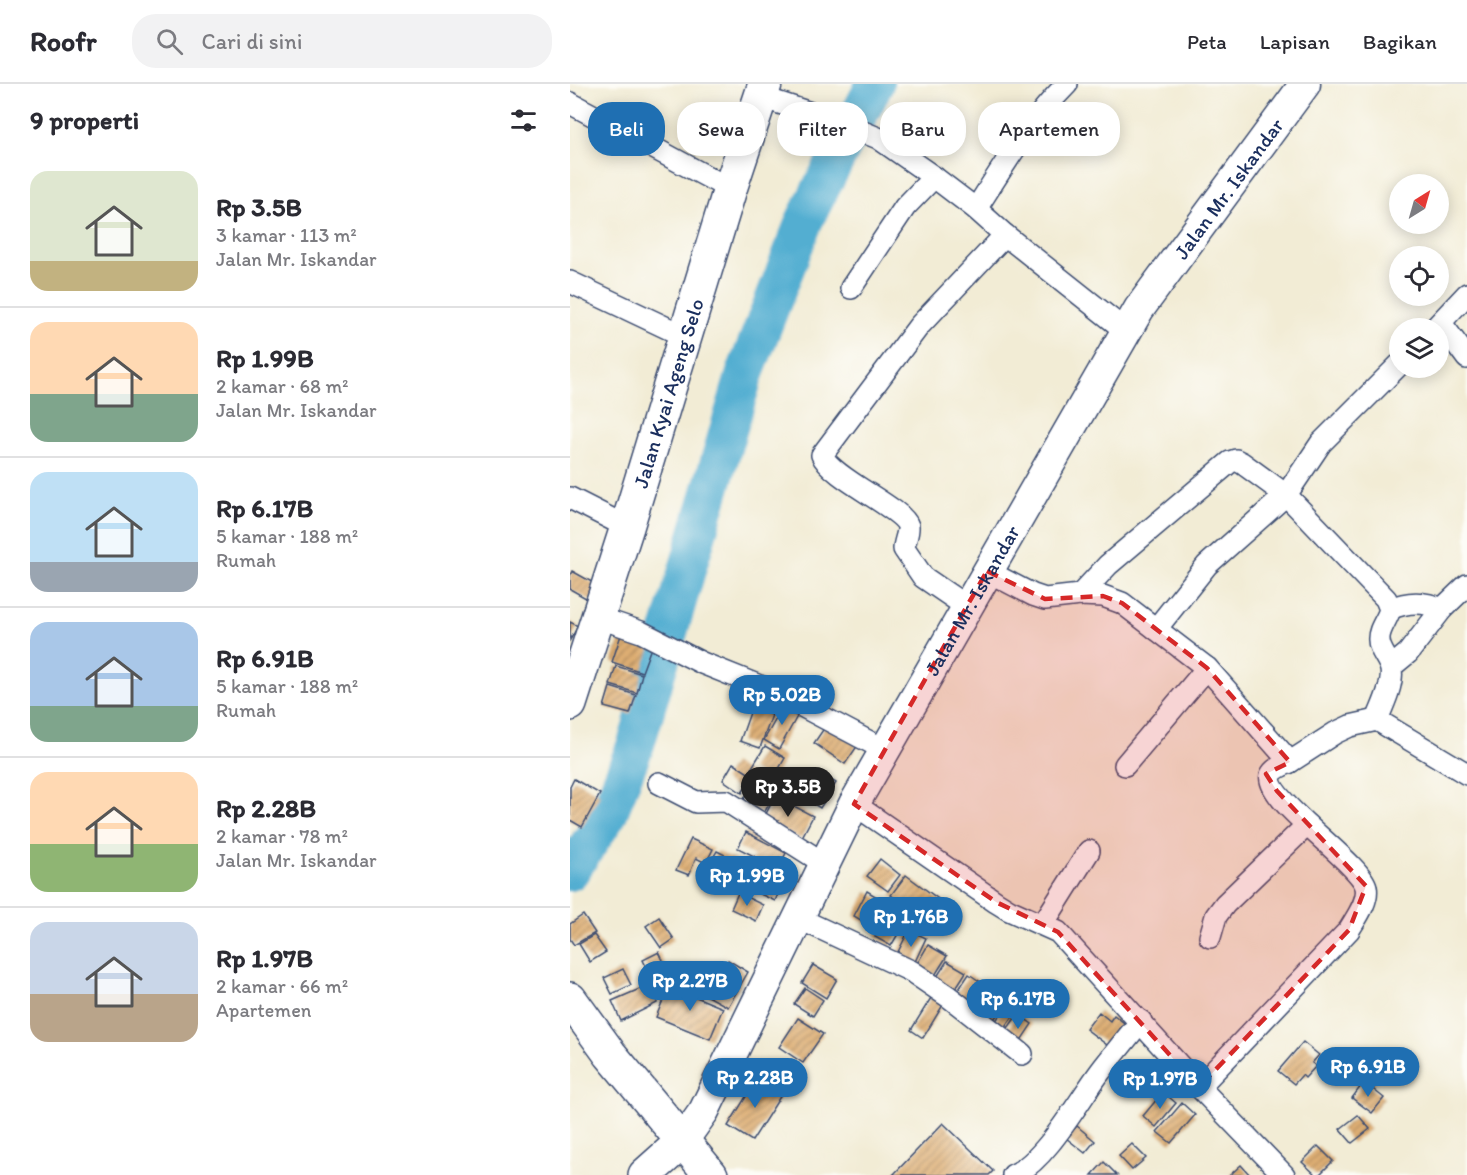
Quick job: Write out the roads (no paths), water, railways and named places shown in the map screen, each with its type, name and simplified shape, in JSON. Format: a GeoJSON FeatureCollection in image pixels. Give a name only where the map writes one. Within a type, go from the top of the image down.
{"type":"FeatureCollection","features":[{"type":"Feature","properties":{"kind":"main road","name":"Jalan Mr. Iskandar"},"geometry":{"type":"LineString","coordinates":[[682,1142],[704,1112],[854,804],[1126,331],[1139,309],[1305,84]]}},
{"type":"Feature","properties":{"kind":"main road","name":"Jalan Kyai Ageng Selo"},"geometry":{"type":"LineString","coordinates":[[570,704],[627,527],[730,189],[763,91]]}},
{"type":"Feature","properties":{"kind":"main road"},"geometry":{"type":"LineString","coordinates":[[570,999],[610,1054],[711,1175]]}},
{"type":"Feature","properties":{"kind":"main road"},"geometry":{"type":"LineString","coordinates":[[645,1175],[682,1142]]}},
{"type":"Feature","properties":{"kind":"street"},"geometry":{"type":"LineString","coordinates":[[976,209],[1022,137],[1047,104],[1067,84]]}},
{"type":"Feature","properties":{"kind":"street"},"geometry":{"type":"LineString","coordinates":[[763,91],[878,138],[976,209],[1005,235],[1126,331]]}},
{"type":"Feature","properties":{"kind":"street"},"geometry":{"type":"LineString","coordinates":[[570,103],[730,189]]}},
{"type":"Feature","properties":{"kind":"street"},"geometry":{"type":"LineString","coordinates":[[851,288],[905,207],[934,177]]}},
{"type":"Feature","properties":{"kind":"street"},"geometry":{"type":"LineString","coordinates":[[967,607],[924,577],[904,549],[908,529],[904,522],[893,511],[831,466],[823,459],[822,454],[919,326],[1005,235]]}},
{"type":"Feature","properties":{"kind":"street"},"geometry":{"type":"LineString","coordinates":[[570,282],[684,336]]}},
{"type":"Feature","properties":{"kind":"street"},"geometry":{"type":"LineString","coordinates":[[1445,318],[1467,294]]}},
{"type":"Feature","properties":{"kind":"street"},"geometry":{"type":"LineString","coordinates":[[1449,338],[1467,358]]}},
{"type":"Feature","properties":{"kind":"street"},"geometry":{"type":"LineString","coordinates":[[1156,629],[1207,566],[1286,495],[1321,443],[1389,375]]}},
{"type":"Feature","properties":{"kind":"street"},"geometry":{"type":"LineString","coordinates":[[1080,596],[1108,565],[1234,460],[1242,463],[1286,495],[1381,592],[1390,609]]}},
{"type":"Feature","properties":{"kind":"street"},"geometry":{"type":"LineString","coordinates":[[570,498],[627,527]]}},
{"type":"Feature","properties":{"kind":"street"},"geometry":{"type":"LineString","coordinates":[[987,571],[1045,599],[1103,596],[1122,603],[1207,668],[1290,762]]}},
{"type":"Feature","properties":{"kind":"street"},"geometry":{"type":"LineString","coordinates":[[1391,667],[1408,653],[1442,609],[1467,585]]}},
{"type":"Feature","properties":{"kind":"street"},"geometry":{"type":"LineString","coordinates":[[1377,720],[1390,683],[1391,667],[1381,650],[1379,640],[1390,609],[1402,604],[1422,602],[1442,609]]}},
{"type":"Feature","properties":{"kind":"street"},"geometry":{"type":"LineString","coordinates":[[597,617],[641,632],[702,663],[777,693],[885,750]]}},
{"type":"Feature","properties":{"kind":"street"},"geometry":{"type":"LineString","coordinates":[[1125,765],[1207,668]]}},
{"type":"Feature","properties":{"kind":"street"},"geometry":{"type":"LineString","coordinates":[[1199,1087],[1349,930],[1365,898],[1366,886],[1358,873],[1307,825],[1271,783],[1270,776],[1274,770],[1335,733],[1350,726],[1377,720],[1431,755],[1467,774]]}},
{"type":"Feature","properties":{"kind":"street"},"geometry":{"type":"LineString","coordinates":[[659,783],[696,802],[726,801],[825,864]]}},
{"type":"Feature","properties":{"kind":"street"},"geometry":{"type":"LineString","coordinates":[[854,804],[996,902],[1058,932],[1199,1087],[1284,1175]]}},
{"type":"Feature","properties":{"kind":"street"},"geometry":{"type":"LineString","coordinates":[[1210,937],[1216,916],[1225,904],[1307,825]]}},
{"type":"Feature","properties":{"kind":"street"},"geometry":{"type":"LineString","coordinates":[[1043,924],[1089,851]]}},
{"type":"Feature","properties":{"kind":"street"},"geometry":{"type":"LineString","coordinates":[[798,918],[911,971],[958,1003],[1022,1054]]}},
{"type":"Feature","properties":{"kind":"street"},"geometry":{"type":"LineString","coordinates":[[1013,1175],[1027,1167],[1063,1126],[1100,1072],[1141,1022]]}},
{"type":"Feature","properties":{"kind":"waterway"},"geometry":{"type":"LineString","coordinates":[[570,872],[608,815],[636,744],[745,373],[805,219],[875,84]]}}]}
